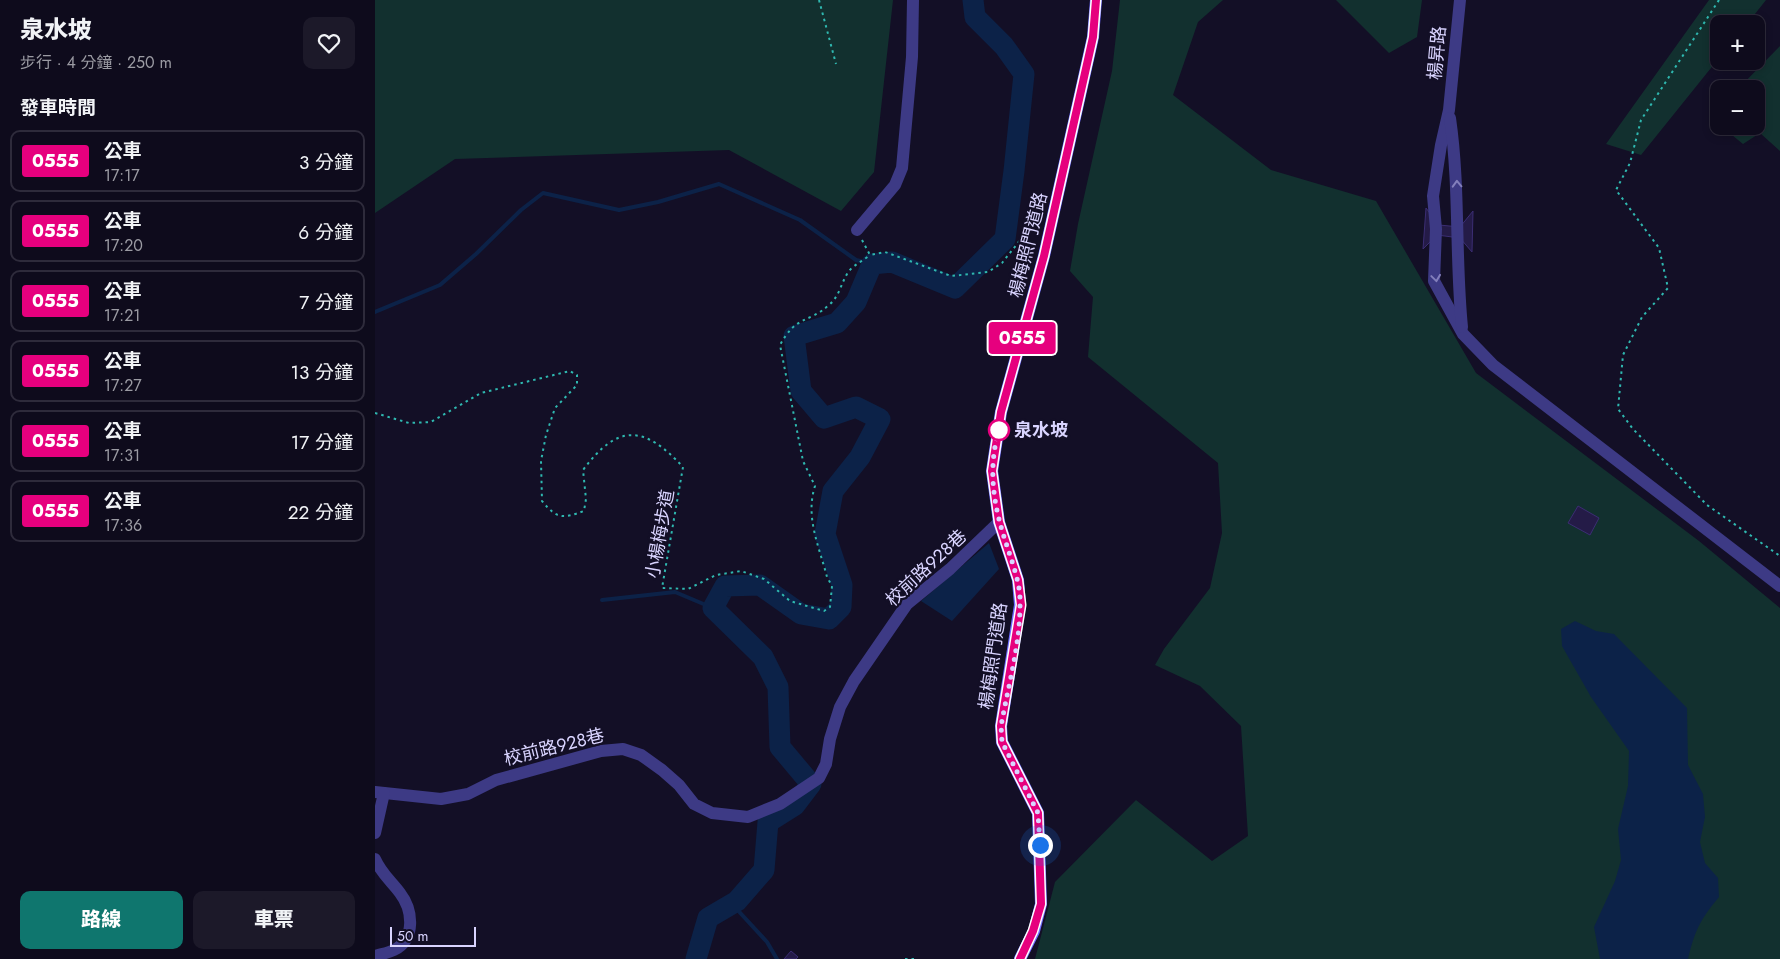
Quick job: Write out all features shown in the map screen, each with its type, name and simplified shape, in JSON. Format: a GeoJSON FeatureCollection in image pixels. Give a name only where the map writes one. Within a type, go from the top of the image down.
{"type":"FeatureCollection","features":[{"type":"Feature","properties":{"kind":"street"},"geometry":{"type":"LineString","coordinates":[[857,230],[895,184],[902,168],[912,57],[913,0]]}},
{"type":"Feature","properties":{"kind":"street","name":"楊梅照門道路"},"geometry":{"type":"LineString","coordinates":[[1020,959],[1033,931],[1041,904],[1041,861],[1038,813],[1002,742],[1001,726],[1021,605],[1018,580],[999,522],[992,471],[1001,412],[1051,228],[1093,37],[1096,0]]}},
{"type":"Feature","properties":{"kind":"street","name":"楊昇路"},"geometry":{"type":"LineString","coordinates":[[1449,110],[1460,0]]}},
{"type":"Feature","properties":{"kind":"street"},"geometry":{"type":"LineString","coordinates":[[1449,110],[1456,154],[1458,284],[1463,334]]}},
{"type":"Feature","properties":{"kind":"street"},"geometry":{"type":"LineString","coordinates":[[1449,110],[1433,196],[1435,229],[1434,281],[1463,334],[1493,365],[1780,586]]}},
{"type":"Feature","properties":{"kind":"street","name":"校前路928巷"},"geometry":{"type":"LineString","coordinates":[[380,792],[441,799],[468,794],[496,780],[601,751],[623,749],[641,755],[655,765],[679,785],[694,804],[712,813],[749,817],[780,804],[819,778],[826,764],[830,738],[840,707],[854,681],[890,626],[907,604],[950,569],[999,522]]}},
{"type":"Feature","properties":{"kind":"street"},"geometry":{"type":"LineString","coordinates":[[375,833],[380,792]]}},
{"type":"Feature","properties":{"kind":"street"},"geometry":{"type":"LineString","coordinates":[[375,859],[380,871],[400,893],[409,908],[411,925],[407,939],[395,950],[375,956]]}},
{"type":"Feature","properties":{"kind":"path"},"geometry":{"type":"LineString","coordinates":[[819,0],[836,64]]}},
{"type":"Feature","properties":{"kind":"path"},"geometry":{"type":"LineString","coordinates":[[1719,0],[1641,120],[1630,163],[1616,190],[1659,248],[1668,288],[1642,317],[1623,355],[1618,409],[1633,429],[1707,505],[1780,556]]}},
{"type":"Feature","properties":{"kind":"path"},"geometry":{"type":"LineString","coordinates":[[857,230],[870,255],[885,252],[951,276],[988,272],[1002,263],[1044,210]]}},
{"type":"Feature","properties":{"kind":"path","name":"小楊梅步道"},"geometry":{"type":"LineString","coordinates":[[375,413],[409,423],[431,422],[481,393],[570,371],[577,376],[577,385],[555,408],[541,461],[541,500],[554,514],[567,517],[584,511],[586,499],[583,470],[607,442],[620,436],[653,440],[666,449],[683,467],[661,588],[687,589],[716,575],[741,571],[764,579],[790,601],[824,611],[830,607],[832,586],[827,577],[810,513],[810,501],[815,486],[803,462],[779,345],[787,332],[797,322],[821,311],[831,304],[849,271],[870,255]]}},
{"type":"Feature","properties":{"kind":"path"},"geometry":{"type":"LineString","coordinates":[[905,959],[916,959]]}},
{"type":"Feature","properties":{"kind":"green space"},"geometry":{"type":"Polygon","coordinates":[[[375,0],[893,0],[874,172],[841,211],[729,150],[455,159],[375,213],[375,0]]]}},
{"type":"Feature","properties":{"kind":"green space"},"geometry":{"type":"Polygon","coordinates":[[[1120,0],[1223,0],[1198,22],[1173,95],[1271,170],[1376,201],[1476,373],[1699,541],[1780,608],[1780,959],[1035,959],[1055,882],[1136,800],[1212,861],[1248,836],[1241,726],[1200,686],[1155,665],[1164,649],[1210,588],[1222,533],[1218,463],[1088,357],[1093,297],[1070,271],[1078,224],[1112,71],[1120,0]]]}},
{"type":"Feature","properties":{"kind":"green space"},"geometry":{"type":"Polygon","coordinates":[[[1336,0],[1422,0],[1417,37],[1389,53],[1336,0]]]}},
{"type":"Feature","properties":{"kind":"green space"},"geometry":{"type":"Polygon","coordinates":[[[1709,0],[1766,0],[1754,15],[1710,15],[1710,69],[1641,155],[1606,144],[1709,0]]]}},
{"type":"Feature","properties":{"kind":"green space"},"geometry":{"type":"Polygon","coordinates":[[[1780,46],[1780,151],[1762,135],[1765,135],[1765,80],[1747,80],[1757,70],[1765,70],[1765,61],[1780,46]]]}},
{"type":"Feature","properties":{"kind":"green space"},"geometry":{"type":"Polygon","coordinates":[[[1732,135],[1757,135],[1743,144],[1732,135]]]}},
{"type":"Feature","properties":{"kind":"water"},"geometry":{"type":"Polygon","coordinates":[[[989,543],[999,569],[952,621],[921,601],[989,543]]]}},
{"type":"Feature","properties":{"kind":"water"},"geometry":{"type":"Polygon","coordinates":[[[1575,621],[1596,631],[1614,634],[1687,708],[1688,765],[1703,794],[1705,817],[1700,842],[1705,863],[1718,878],[1719,897],[1699,926],[1688,959],[1600,959],[1594,927],[1615,881],[1621,860],[1618,829],[1628,786],[1629,751],[1591,697],[1562,646],[1561,629],[1575,621]]]}},
{"type":"Feature","properties":{"kind":"building"},"geometry":{"type":"Polygon","coordinates":[[[1426,208],[1439,225],[1460,227],[1473,211],[1472,252],[1460,238],[1437,235],[1423,249],[1426,208]]]}},
{"type":"Feature","properties":{"kind":"building"},"geometry":{"type":"Polygon","coordinates":[[[1578,506],[1599,518],[1590,535],[1568,523],[1578,506]]]}},
{"type":"Feature","properties":{"kind":"building"},"geometry":{"type":"Polygon","coordinates":[[[791,951],[798,957],[796,959],[784,959],[791,951]]]}},
{"type":"Feature","properties":{"kind":"waterway"},"geometry":{"type":"LineString","coordinates":[[696,959],[708,918],[737,901],[764,870],[768,822],[795,805],[811,784],[780,747],[778,687],[763,657],[713,608],[725,586],[760,585],[801,614],[829,619],[841,607],[842,585],[825,534],[833,491],[860,457],[880,419],[856,407],[824,418],[801,391],[794,336],[837,323],[856,302],[872,264],[892,262],[955,288],[1005,239],[1024,74],[1004,46],[975,17],[973,0]]}},
{"type":"Feature","properties":{"kind":"waterway"},"geometry":{"type":"LineString","coordinates":[[375,312],[440,285],[476,254],[521,210],[543,193],[619,210],[658,202],[719,184],[800,220],[856,260],[872,264]]}},
{"type":"Feature","properties":{"kind":"waterway"},"geometry":{"type":"LineString","coordinates":[[602,600],[675,592],[713,608]]}},
{"type":"Feature","properties":{"kind":"waterway"},"geometry":{"type":"LineString","coordinates":[[732,904],[767,942],[777,959]]}},
{"type":"Feature","properties":{"kind":"bus line","name":"0555"},"geometry":{"type":"LineString","coordinates":[[1020,959],[1033,931],[1041,904],[1041,861],[1038,813],[1002,742],[1001,726],[1021,605],[1018,580],[999,522],[992,484],[992,471],[1001,412],[1044,256],[1093,37],[1096,0]]}},
{"type":"Feature","properties":{"kind":"place","name":"泉水坡"},"geometry":{"type":"Point","coordinates":[999,430]}},
{"type":"Feature","properties":{"kind":"route"},"geometry":{"type":"LineString","coordinates":[[999,430],[992,471],[992,484],[999,522],[1018,580],[1021,605],[1001,726],[1002,742],[1038,813],[1040,845]]}}]}
